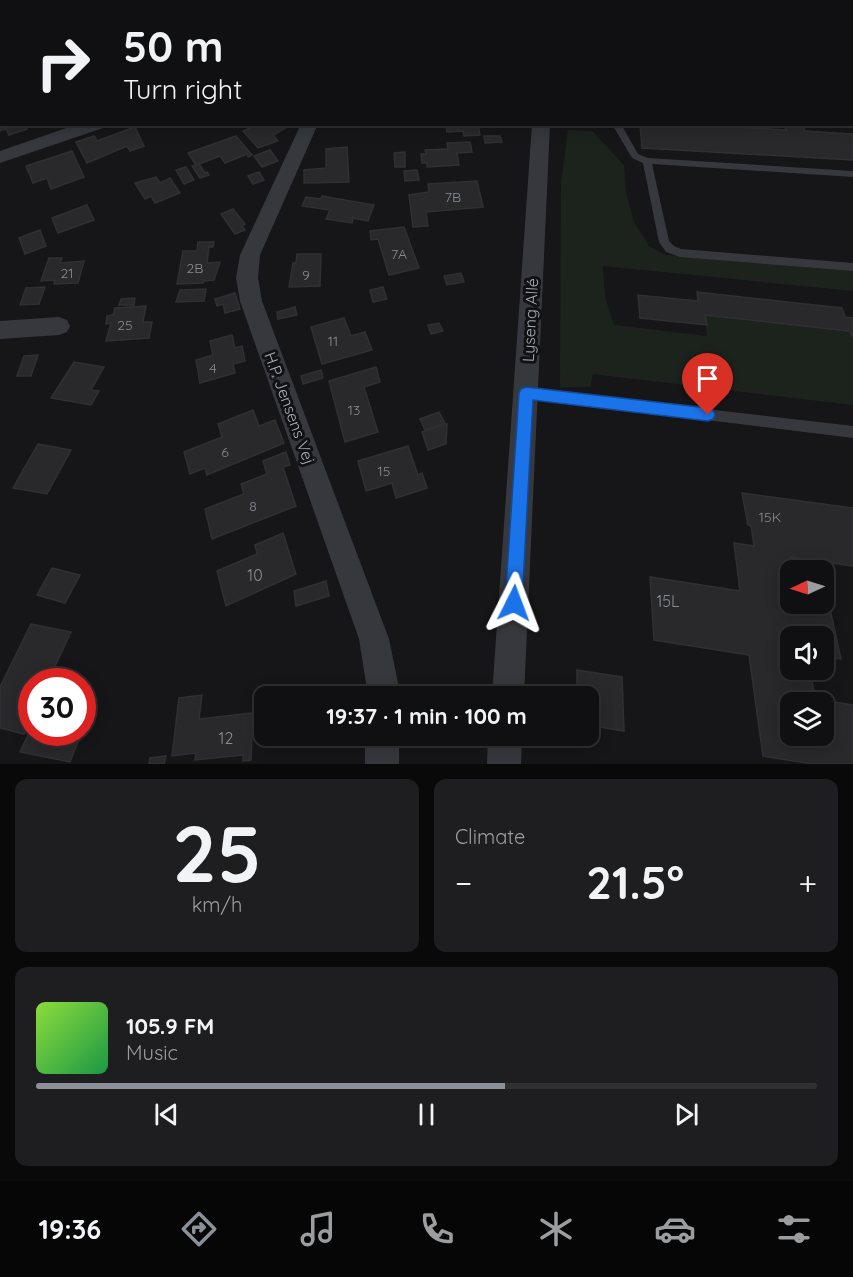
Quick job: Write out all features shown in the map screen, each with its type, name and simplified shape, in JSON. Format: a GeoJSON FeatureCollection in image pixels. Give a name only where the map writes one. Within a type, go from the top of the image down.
{"type":"FeatureCollection","features":[{"type":"Feature","properties":{"kind":"street"},"geometry":{"type":"LineString","coordinates":[[0,157],[91,126]]}},
{"type":"Feature","properties":{"kind":"street","name":"H.P. Jensens Vej"},"geometry":{"type":"LineString","coordinates":[[309,126],[250,255],[247,278],[251,301],[374,639],[382,686]]}},
{"type":"Feature","properties":{"kind":"street","name":"Lyseng Allé"},"geometry":{"type":"LineString","coordinates":[[509,686],[541,126]]}},
{"type":"Feature","properties":{"kind":"street"},"geometry":{"type":"LineString","coordinates":[[0,330],[59,326]]}},
{"type":"Feature","properties":{"kind":"street"},"geometry":{"type":"LineString","coordinates":[[382,746],[382,764]]}},
{"type":"Feature","properties":{"kind":"street"},"geometry":{"type":"LineString","coordinates":[[504,764],[505,746]]}},
{"type":"Feature","properties":{"kind":"lane"},"geometry":{"type":"LineString","coordinates":[[617,126],[635,156],[647,161],[853,174]]}},
{"type":"Feature","properties":{"kind":"lane"},"geometry":{"type":"LineString","coordinates":[[647,161],[664,242],[670,249],[680,253],[853,267]]}},
{"type":"Feature","properties":{"kind":"lane"},"geometry":{"type":"LineString","coordinates":[[526,393],[853,432]]}},
{"type":"Feature","properties":{"kind":"shaded area"},"geometry":{"type":"Polygon","coordinates":[[[568,130],[592,131],[624,165],[626,193],[634,222],[649,246],[665,255],[853,271],[853,291],[603,266],[605,297],[614,325],[707,336],[705,315],[849,331],[853,337],[853,405],[593,374],[590,387],[560,387],[561,183],[568,130]]]}},
{"type":"Feature","properties":{"kind":"building"},"geometry":{"type":"Polygon","coordinates":[[[0,126],[26,126],[27,129],[9,135],[6,129],[0,131],[0,126]]]}},
{"type":"Feature","properties":{"kind":"building"},"geometry":{"type":"Polygon","coordinates":[[[254,126],[289,126],[273,135],[278,141],[258,148],[243,131],[254,126]]]}},
{"type":"Feature","properties":{"kind":"building"},"geometry":{"type":"Polygon","coordinates":[[[446,126],[478,126],[480,135],[464,136],[463,131],[447,132],[446,126]]]}},
{"type":"Feature","properties":{"kind":"building"},"geometry":{"type":"Polygon","coordinates":[[[640,126],[720,126],[786,130],[785,126],[804,126],[805,131],[853,134],[853,160],[642,148],[640,126]]]}},
{"type":"Feature","properties":{"kind":"building"},"geometry":{"type":"Polygon","coordinates":[[[135,127],[144,146],[130,151],[127,146],[87,163],[76,142],[94,136],[97,141],[135,127]]]}},
{"type":"Feature","properties":{"kind":"building"},"geometry":{"type":"Polygon","coordinates":[[[236,136],[252,155],[248,157],[247,154],[225,163],[220,156],[199,164],[209,175],[200,178],[192,166],[196,165],[188,153],[236,136]]]}},
{"type":"Feature","properties":{"kind":"building"},"geometry":{"type":"Polygon","coordinates":[[[484,136],[500,136],[502,142],[485,143],[484,136]]]}},
{"type":"Feature","properties":{"kind":"building"},"geometry":{"type":"Polygon","coordinates":[[[470,142],[472,152],[457,153],[459,165],[427,167],[427,163],[422,163],[421,154],[426,154],[425,150],[448,149],[447,143],[470,142]]]}},
{"type":"Feature","properties":{"kind":"building"},"geometry":{"type":"Polygon","coordinates":[[[347,147],[349,182],[304,183],[304,170],[326,168],[326,149],[347,147]]]}},
{"type":"Feature","properties":{"kind":"building"},"geometry":{"type":"Polygon","coordinates":[[[270,150],[278,161],[262,167],[254,156],[270,150]]]}},
{"type":"Feature","properties":{"kind":"building"},"geometry":{"type":"Polygon","coordinates":[[[72,151],[84,177],[51,189],[47,178],[33,183],[26,166],[72,151]]]}},
{"type":"Feature","properties":{"kind":"building"},"geometry":{"type":"Polygon","coordinates":[[[405,152],[405,167],[395,167],[394,153],[405,152]]]}},
{"type":"Feature","properties":{"kind":"building"},"geometry":{"type":"Polygon","coordinates":[[[186,167],[194,180],[184,184],[176,170],[186,167]]]}},
{"type":"Feature","properties":{"kind":"building"},"geometry":{"type":"Polygon","coordinates":[[[417,170],[419,180],[405,181],[404,171],[417,170]]]}},
{"type":"Feature","properties":{"kind":"building"},"geometry":{"type":"Polygon","coordinates":[[[259,172],[264,180],[253,184],[248,176],[259,172]]]}},
{"type":"Feature","properties":{"kind":"building"},"geometry":{"type":"Polygon","coordinates":[[[156,177],[160,183],[170,178],[180,193],[155,203],[151,196],[145,199],[135,183],[156,177]]]}},
{"type":"Feature","properties":{"kind":"building"},"geometry":{"type":"Polygon","coordinates":[[[477,181],[483,207],[426,212],[428,226],[413,227],[409,195],[429,192],[428,184],[477,181]]]}},
{"type":"Feature","properties":{"kind":"building"},"geometry":{"type":"Polygon","coordinates":[[[322,196],[374,205],[368,221],[353,218],[352,223],[326,219],[330,210],[302,206],[306,197],[321,199],[322,196]]]}},
{"type":"Feature","properties":{"kind":"building"},"geometry":{"type":"Polygon","coordinates":[[[87,205],[94,220],[58,233],[52,218],[87,205]]]}},
{"type":"Feature","properties":{"kind":"building"},"geometry":{"type":"Polygon","coordinates":[[[233,209],[245,224],[242,226],[245,230],[235,234],[221,214],[233,209]]]}},
{"type":"Feature","properties":{"kind":"building"},"geometry":{"type":"Polygon","coordinates":[[[404,227],[419,268],[389,275],[378,239],[371,240],[370,231],[404,227]]]}},
{"type":"Feature","properties":{"kind":"building"},"geometry":{"type":"Polygon","coordinates":[[[40,230],[46,246],[25,254],[19,238],[40,230]]]}},
{"type":"Feature","properties":{"kind":"building"},"geometry":{"type":"Polygon","coordinates":[[[198,242],[214,242],[213,247],[209,247],[207,263],[220,262],[214,280],[203,283],[177,284],[183,251],[197,251],[198,242]]]}},
{"type":"Feature","properties":{"kind":"building"},"geometry":{"type":"Polygon","coordinates":[[[297,254],[321,254],[320,286],[289,287],[297,254]]]}},
{"type":"Feature","properties":{"kind":"building"},"geometry":{"type":"Polygon","coordinates":[[[49,258],[62,258],[60,263],[84,261],[78,283],[54,284],[55,280],[41,281],[49,258]]]}},
{"type":"Feature","properties":{"kind":"building"},"geometry":{"type":"Polygon","coordinates":[[[461,273],[464,282],[447,285],[444,276],[461,273]]]}},
{"type":"Feature","properties":{"kind":"building"},"geometry":{"type":"Polygon","coordinates":[[[45,287],[39,304],[20,305],[26,288],[45,287]]]}},
{"type":"Feature","properties":{"kind":"building"},"geometry":{"type":"Polygon","coordinates":[[[383,287],[387,299],[373,302],[370,290],[383,287]]]}},
{"type":"Feature","properties":{"kind":"building"},"geometry":{"type":"Polygon","coordinates":[[[206,289],[204,301],[176,302],[180,290],[206,289]]]}},
{"type":"Feature","properties":{"kind":"building"},"geometry":{"type":"Polygon","coordinates":[[[697,292],[842,308],[845,317],[853,318],[853,337],[849,331],[705,315],[707,325],[640,318],[638,295],[698,301],[697,292]]]}},
{"type":"Feature","properties":{"kind":"building"},"geometry":{"type":"Polygon","coordinates":[[[235,293],[240,309],[225,313],[223,304],[217,306],[215,299],[235,293]]]}},
{"type":"Feature","properties":{"kind":"building"},"geometry":{"type":"Polygon","coordinates":[[[135,298],[134,305],[119,305],[121,299],[135,298]]]}},
{"type":"Feature","properties":{"kind":"building"},"geometry":{"type":"Polygon","coordinates":[[[146,306],[143,322],[152,322],[149,338],[106,341],[111,323],[106,324],[107,316],[113,315],[115,308],[146,306]]]}},
{"type":"Feature","properties":{"kind":"building"},"geometry":{"type":"Polygon","coordinates":[[[295,307],[297,315],[278,319],[277,312],[295,307]]]}},
{"type":"Feature","properties":{"kind":"building"},"geometry":{"type":"Polygon","coordinates":[[[344,318],[351,336],[365,332],[372,350],[322,364],[311,327],[344,318]]]}},
{"type":"Feature","properties":{"kind":"building"},"geometry":{"type":"Polygon","coordinates":[[[439,323],[443,331],[431,334],[428,325],[439,323]]]}},
{"type":"Feature","properties":{"kind":"building"},"geometry":{"type":"Polygon","coordinates":[[[232,335],[235,348],[242,346],[245,361],[233,364],[235,373],[200,383],[196,360],[213,355],[210,341],[232,335]]]}},
{"type":"Feature","properties":{"kind":"building"},"geometry":{"type":"Polygon","coordinates":[[[38,355],[31,376],[17,376],[24,356],[38,355]]]}},
{"type":"Feature","properties":{"kind":"building"},"geometry":{"type":"Polygon","coordinates":[[[74,362],[104,367],[91,390],[99,391],[91,405],[51,398],[74,362]]]}},
{"type":"Feature","properties":{"kind":"building"},"geometry":{"type":"Polygon","coordinates":[[[376,367],[380,382],[364,387],[378,432],[345,442],[329,381],[376,367]]]}},
{"type":"Feature","properties":{"kind":"building"},"geometry":{"type":"Polygon","coordinates":[[[321,370],[323,378],[303,384],[301,376],[321,370]]]}},
{"type":"Feature","properties":{"kind":"building"},"geometry":{"type":"Polygon","coordinates":[[[253,410],[259,426],[275,420],[284,443],[207,475],[205,468],[190,474],[184,452],[222,437],[218,424],[253,410]]]}},
{"type":"Feature","properties":{"kind":"building"},"geometry":{"type":"Polygon","coordinates":[[[439,412],[445,423],[425,430],[420,419],[439,412]]]}},
{"type":"Feature","properties":{"kind":"building"},"geometry":{"type":"Polygon","coordinates":[[[447,424],[446,444],[428,450],[422,432],[447,424]]]}},
{"type":"Feature","properties":{"kind":"building"},"geometry":{"type":"Polygon","coordinates":[[[38,444],[71,450],[47,494],[13,488],[38,444]]]}},
{"type":"Feature","properties":{"kind":"building"},"geometry":{"type":"Polygon","coordinates":[[[408,446],[418,475],[422,473],[427,488],[396,498],[392,483],[366,491],[358,461],[408,446]]]}},
{"type":"Feature","properties":{"kind":"building"},"geometry":{"type":"Polygon","coordinates":[[[286,452],[290,465],[283,467],[296,506],[212,539],[205,509],[244,494],[241,484],[267,474],[263,461],[286,452]]]}},
{"type":"Feature","properties":{"kind":"building"},"geometry":{"type":"Polygon","coordinates":[[[742,493],[853,508],[853,566],[834,563],[834,560],[790,557],[791,560],[780,560],[780,614],[831,614],[834,626],[780,626],[780,680],[812,680],[814,692],[780,692],[780,746],[834,746],[834,702],[853,705],[853,764],[812,764],[763,756],[749,655],[654,640],[650,577],[740,591],[734,543],[754,546],[751,526],[748,525],[742,493]]]}},
{"type":"Feature","properties":{"kind":"building"},"geometry":{"type":"Polygon","coordinates":[[[283,533],[296,574],[226,606],[217,571],[257,554],[255,545],[283,533]]]}},
{"type":"Feature","properties":{"kind":"building"},"geometry":{"type":"Polygon","coordinates":[[[52,568],[80,575],[65,603],[37,595],[52,568]]]}},
{"type":"Feature","properties":{"kind":"building"},"geometry":{"type":"Polygon","coordinates":[[[326,581],[329,596],[296,606],[294,591],[326,581]]]}},
{"type":"Feature","properties":{"kind":"building"},"geometry":{"type":"Polygon","coordinates":[[[31,624],[71,632],[54,668],[18,668],[18,732],[0,728],[0,687],[31,624]]]}},
{"type":"Feature","properties":{"kind":"building"},"geometry":{"type":"Polygon","coordinates":[[[834,627],[841,659],[834,658],[834,627]]]}},
{"type":"Feature","properties":{"kind":"building"},"geometry":{"type":"Polygon","coordinates":[[[577,670],[622,677],[624,731],[599,727],[599,686],[577,686],[577,670]]]}},
{"type":"Feature","properties":{"kind":"building"},"geometry":{"type":"Polygon","coordinates":[[[202,695],[199,719],[254,713],[251,760],[243,761],[243,755],[195,760],[196,753],[172,756],[179,698],[202,695]]]}},
{"type":"Feature","properties":{"kind":"building"},"geometry":{"type":"Polygon","coordinates":[[[23,746],[76,746],[70,762],[20,752],[23,746]]]}},
{"type":"Feature","properties":{"kind":"building"},"geometry":{"type":"Polygon","coordinates":[[[166,756],[164,764],[149,764],[150,758],[166,756]]]}},
{"type":"Feature","properties":{"kind":"route"},"geometry":{"type":"LineString","coordinates":[[514,603],[526,393],[708,415]]}}]}
